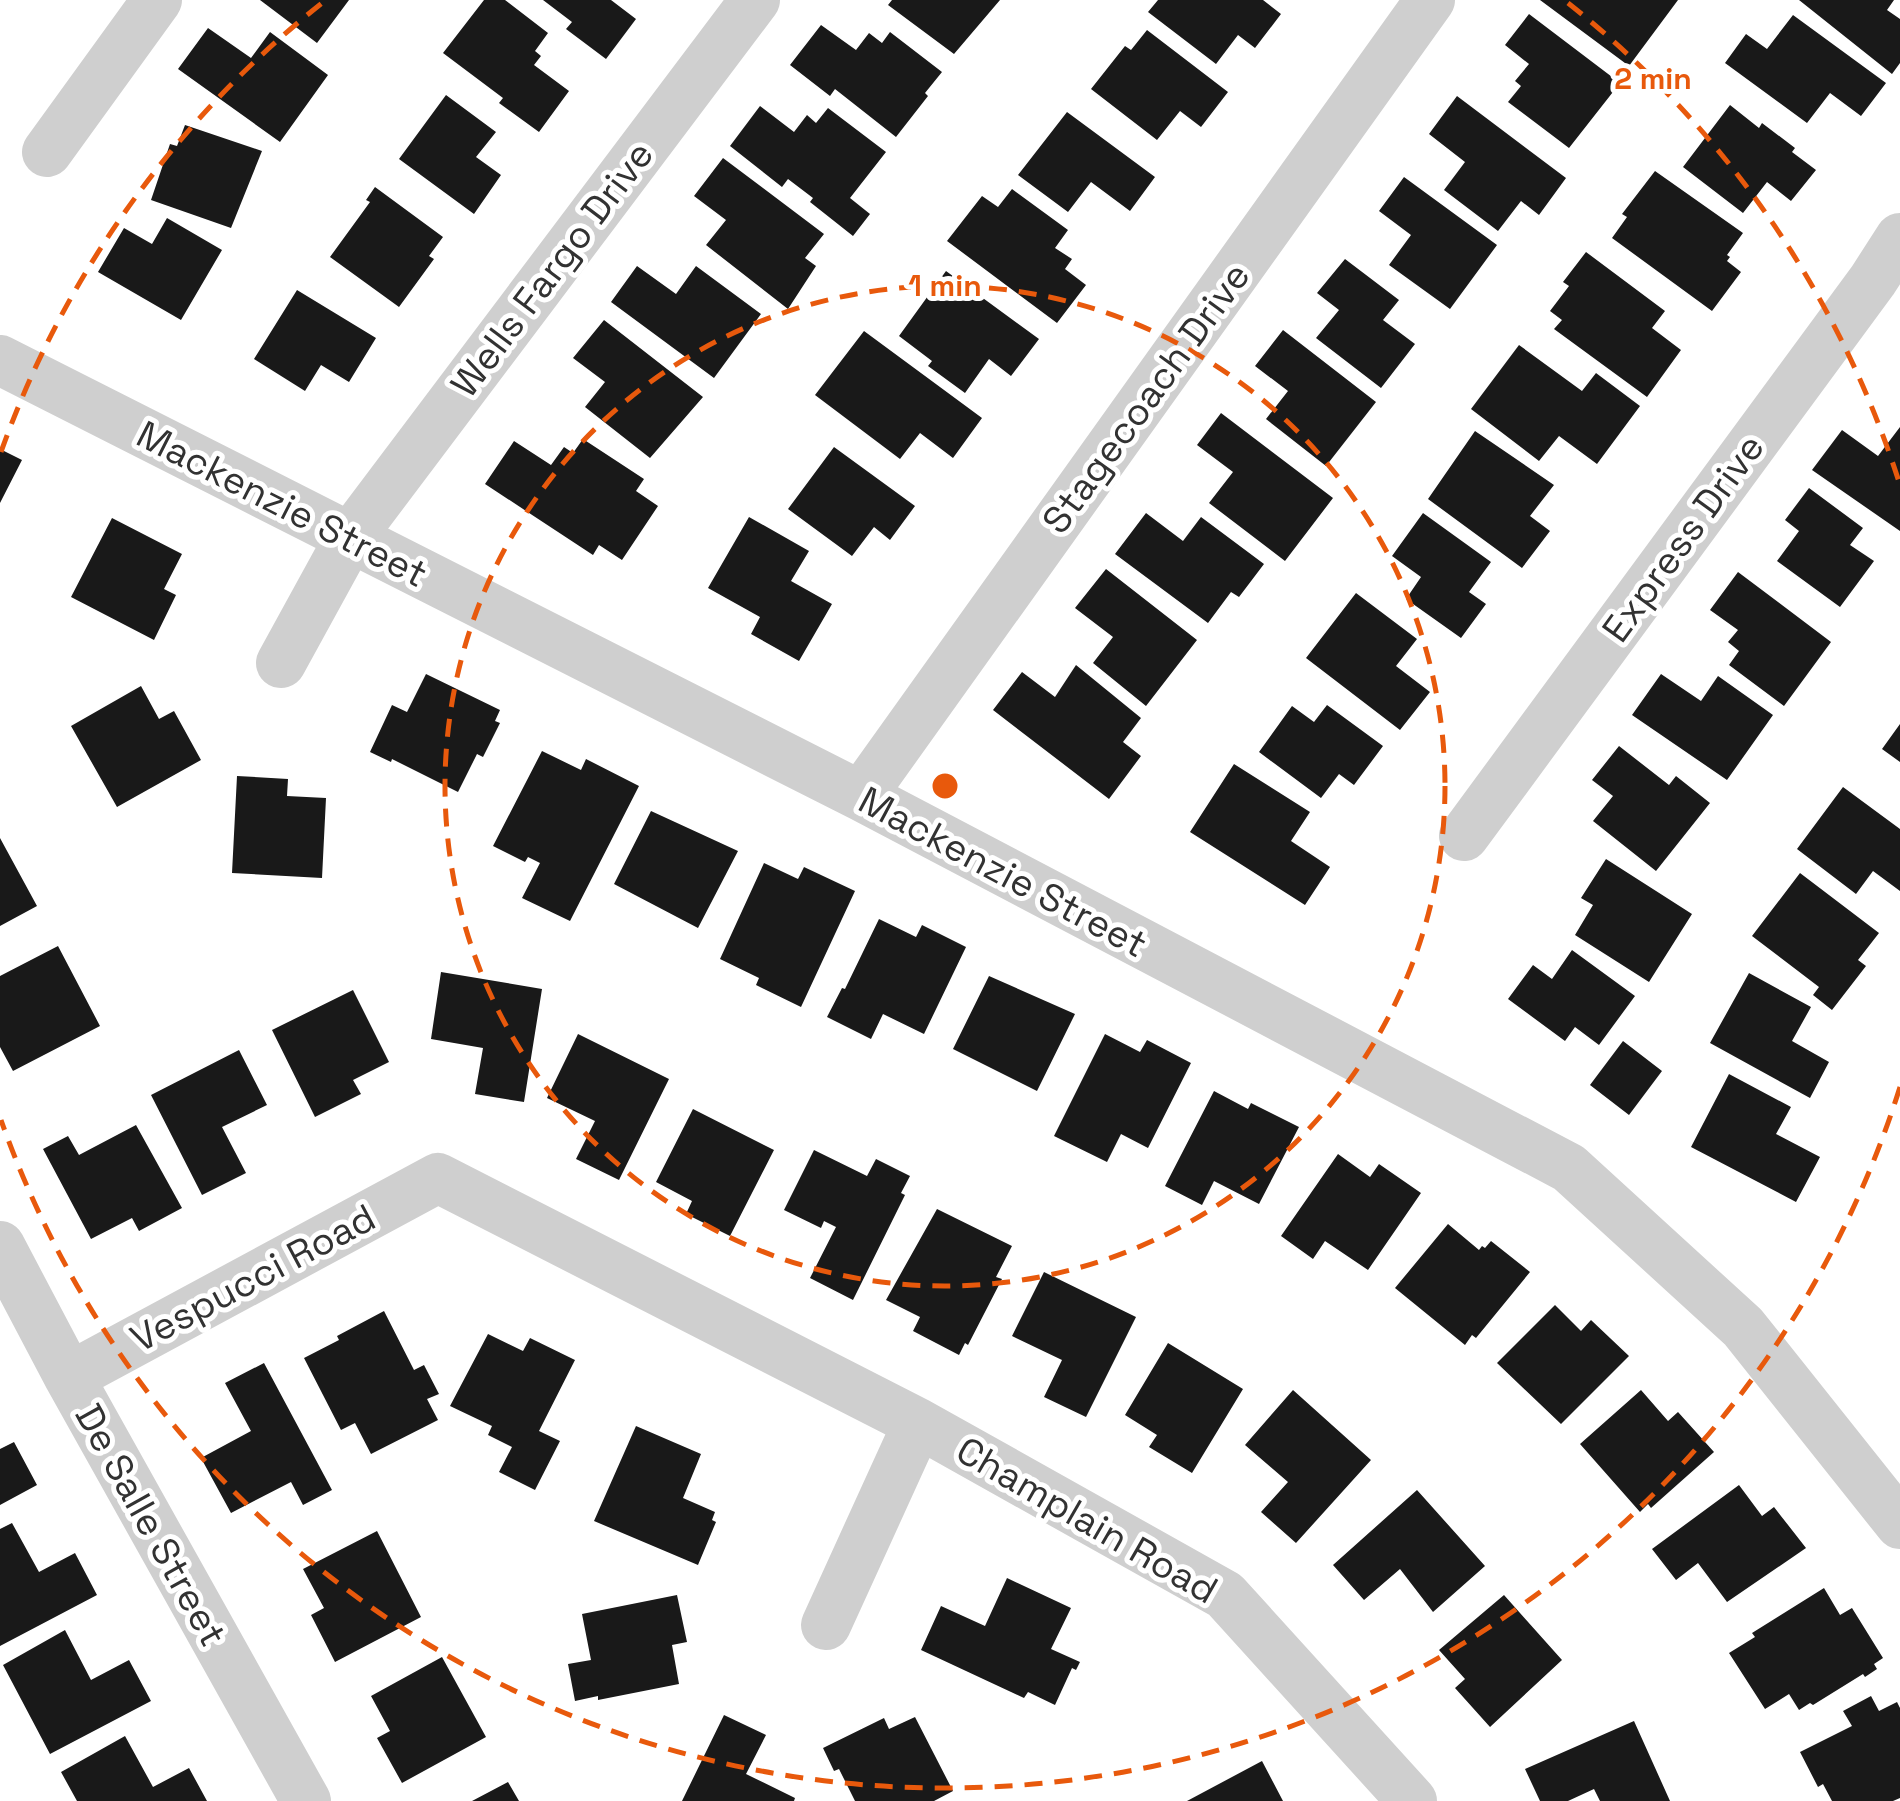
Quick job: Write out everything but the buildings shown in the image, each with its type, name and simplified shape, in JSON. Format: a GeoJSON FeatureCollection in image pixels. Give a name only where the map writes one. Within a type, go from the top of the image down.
{"type":"FeatureCollection","features":[{"type":"Feature","properties":{"kind":"street"},"geometry":{"type":"LineString","coordinates":[[47,152],[157,0]]}},
{"type":"Feature","properties":{"kind":"street","name":"Wells Fargo Drive"},"geometry":{"type":"LineString","coordinates":[[281,663],[349,539],[755,0]]}},
{"type":"Feature","properties":{"kind":"street","name":"Stagecoach Drive"},"geometry":{"type":"LineString","coordinates":[[861,796],[1430,0]]}},
{"type":"Feature","properties":{"kind":"street","name":"Express Drive"},"geometry":{"type":"LineString","coordinates":[[1464,836],[1900,238]]}},
{"type":"Feature","properties":{"kind":"street","name":"Mackenzie Street"},"geometry":{"type":"LineString","coordinates":[[0,360],[861,796],[1569,1168],[1743,1327],[1900,1524]]}},
{"type":"Feature","properties":{"kind":"street","name":"Vespucci Road"},"geometry":{"type":"LineString","coordinates":[[69,1377],[438,1178]]}},
{"type":"Feature","properties":{"kind":"street","name":"Champlain Road"},"geometry":{"type":"LineString","coordinates":[[438,1178],[918,1423],[1225,1595],[1412,1801]]}},
{"type":"Feature","properties":{"kind":"street","name":"De Salle Street"},"geometry":{"type":"LineString","coordinates":[[0,1246],[306,1801]]}},
{"type":"Feature","properties":{"kind":"street","name":"Champlain Road"},"geometry":{"type":"LineString","coordinates":[[826,1625],[918,1423]]}}]}
